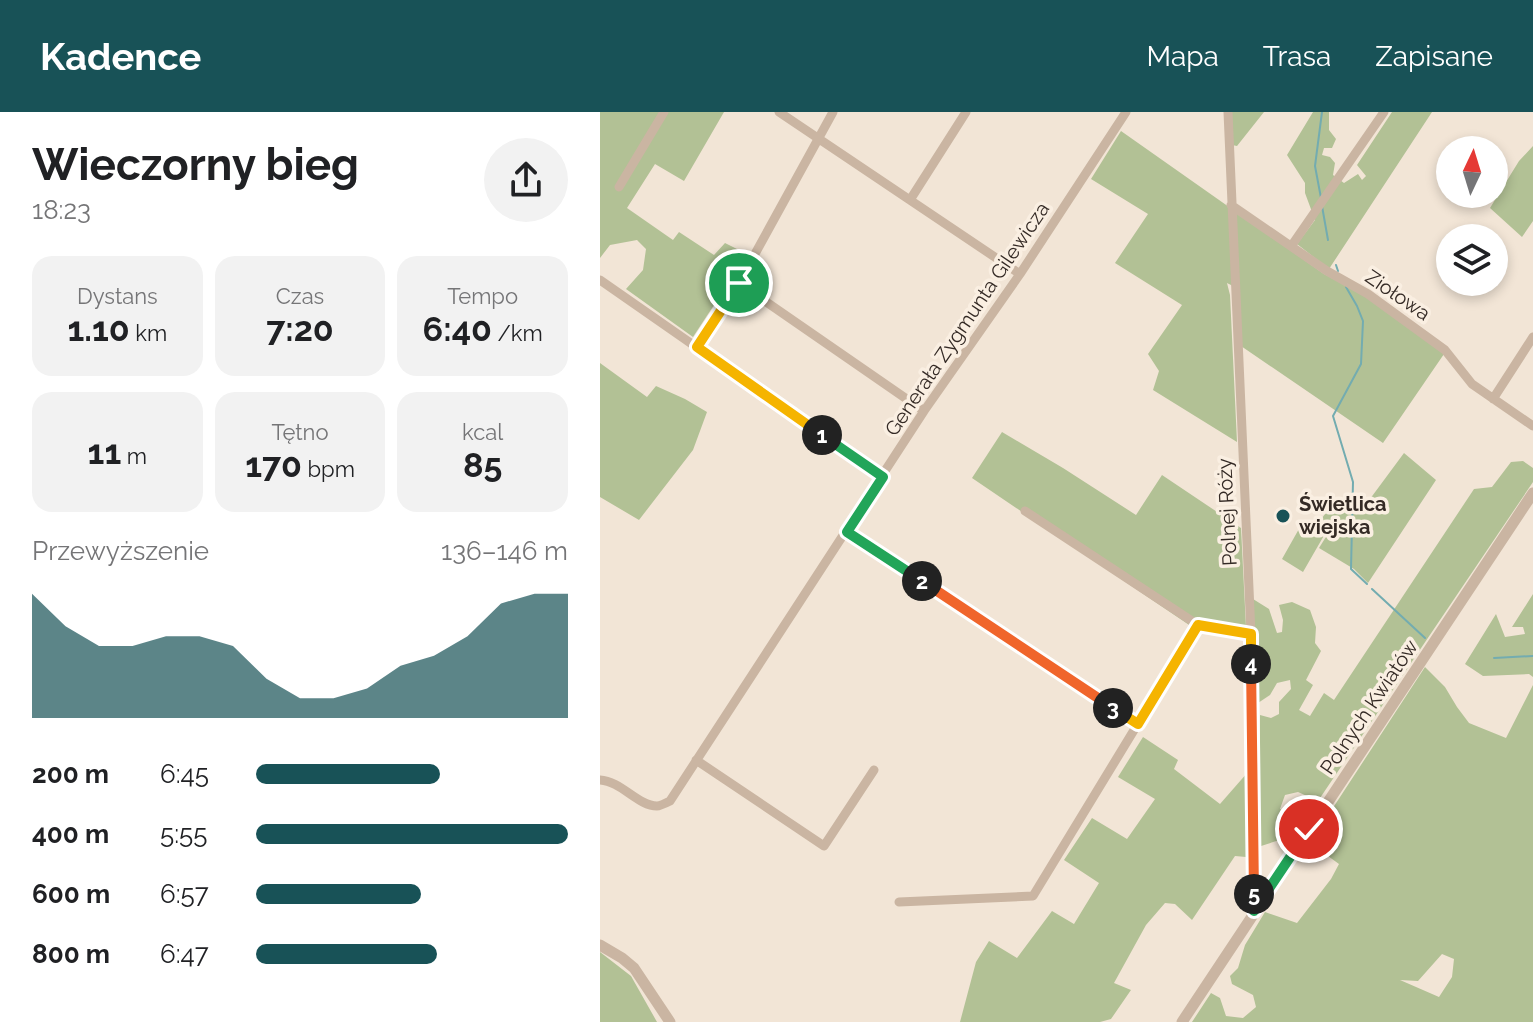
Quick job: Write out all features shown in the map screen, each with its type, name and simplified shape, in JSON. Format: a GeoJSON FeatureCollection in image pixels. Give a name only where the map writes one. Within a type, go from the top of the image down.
{"type":"FeatureCollection","features":[{"type":"Feature","properties":{"kind":"street"},"geometry":{"type":"LineString","coordinates":[[619,187],[664,112]]}},
{"type":"Feature","properties":{"kind":"street"},"geometry":{"type":"LineString","coordinates":[[779,112],[1020,274]]}},
{"type":"Feature","properties":{"kind":"street"},"geometry":{"type":"LineString","coordinates":[[697,347],[739,283],[833,112]]}},
{"type":"Feature","properties":{"kind":"street"},"geometry":{"type":"LineString","coordinates":[[910,200],[966,112]]}},
{"type":"Feature","properties":{"kind":"street","name":"Generała Zygmunta Gilewicza"},"geometry":{"type":"LineString","coordinates":[[600,780],[610,781],[647,803],[658,806],[670,801],[924,411],[1020,274],[1126,112]]}},
{"type":"Feature","properties":{"kind":"street","name":"Polnej Róży"},"geometry":{"type":"LineString","coordinates":[[1228,112],[1251,634],[1254,911]]}},
{"type":"Feature","properties":{"kind":"street"},"geometry":{"type":"LineString","coordinates":[[1292,245],[1384,112]]}},
{"type":"Feature","properties":{"kind":"street","name":"Ziołowa"},"geometry":{"type":"LineString","coordinates":[[1231,205],[1327,271],[1368,294],[1445,350],[1472,384],[1533,426]]}},
{"type":"Feature","properties":{"kind":"street"},"geometry":{"type":"LineString","coordinates":[[600,280],[883,477]]}},
{"type":"Feature","properties":{"kind":"street"},"geometry":{"type":"LineString","coordinates":[[739,283],[924,411]]}},
{"type":"Feature","properties":{"kind":"street"},"geometry":{"type":"LineString","coordinates":[[1493,399],[1533,337]]}},
{"type":"Feature","properties":{"kind":"street","name":"Polnych Kwiatów"},"geometry":{"type":"LineString","coordinates":[[1182,1022],[1533,493]]}},
{"type":"Feature","properties":{"kind":"street"},"geometry":{"type":"LineString","coordinates":[[1025,511],[1198,625],[1251,634]]}},
{"type":"Feature","properties":{"kind":"street"},"geometry":{"type":"LineString","coordinates":[[847,532],[1138,724]]}},
{"type":"Feature","properties":{"kind":"street"},"geometry":{"type":"LineString","coordinates":[[899,902],[1033,896],[1198,625]]}},
{"type":"Feature","properties":{"kind":"street"},"geometry":{"type":"LineString","coordinates":[[696,760],[824,846],[874,770]]}},
{"type":"Feature","properties":{"kind":"street"},"geometry":{"type":"LineString","coordinates":[[600,945],[634,968],[670,1022]]}},
{"type":"Feature","properties":{"kind":"green space"},"geometry":{"type":"Polygon","coordinates":[[[600,112],[724,112],[684,181],[655,164],[627,208],[673,240],[679,232],[714,255],[725,243],[737,249],[741,264],[693,337],[626,289],[643,270],[646,249],[637,240],[610,245],[600,258],[600,112]]]}},
{"type":"Feature","properties":{"kind":"green space"},"geometry":{"type":"Polygon","coordinates":[[[1232,112],[1264,112],[1237,146],[1232,145],[1232,112]]]}},
{"type":"Feature","properties":{"kind":"green space"},"geometry":{"type":"Polygon","coordinates":[[[1313,112],[1329,112],[1329,130],[1336,139],[1332,148],[1324,148],[1322,155],[1330,157],[1335,163],[1333,175],[1344,183],[1358,174],[1362,180],[1366,176],[1357,165],[1392,112],[1432,112],[1329,269],[1297,244],[1315,220],[1305,193],[1305,183],[1287,155],[1313,112]]]}},
{"type":"Feature","properties":{"kind":"green space"},"geometry":{"type":"Polygon","coordinates":[[[1121,131],[1324,274],[1364,295],[1444,354],[1383,443],[1241,346],[1239,289],[1227,283],[1237,442],[1153,390],[1159,371],[1148,354],[1182,305],[1115,263],[1148,214],[1091,179],[1121,131]]]}},
{"type":"Feature","properties":{"kind":"green space"},"geometry":{"type":"Polygon","coordinates":[[[1533,146],[1533,221],[1522,237],[1490,208],[1508,208],[1508,179],[1533,146]]]}},
{"type":"Feature","properties":{"kind":"green space"},"geometry":{"type":"Polygon","coordinates":[[[600,363],[647,397],[656,386],[707,412],[693,450],[639,520],[600,497],[600,363]]]}},
{"type":"Feature","properties":{"kind":"green space"},"geometry":{"type":"Polygon","coordinates":[[[1002,432],[1136,515],[1162,475],[1241,528],[1246,627],[1240,637],[1201,633],[972,478],[1002,432]]]}},
{"type":"Feature","properties":{"kind":"green space"},"geometry":{"type":"Polygon","coordinates":[[[1404,453],[1436,480],[1368,583],[1354,569],[1319,548],[1329,532],[1317,525],[1330,507],[1367,503],[1404,453]]]}},
{"type":"Feature","properties":{"kind":"green space"},"geometry":{"type":"Polygon","coordinates":[[[1523,461],[1533,468],[1533,482],[1318,801],[1298,792],[1285,795],[1280,809],[1293,815],[1310,814],[1295,835],[1258,847],[1260,715],[1271,718],[1279,714],[1279,702],[1291,689],[1290,680],[1277,683],[1270,695],[1258,703],[1253,599],[1269,609],[1277,633],[1282,632],[1283,620],[1279,605],[1292,602],[1310,610],[1316,627],[1315,643],[1321,651],[1306,680],[1313,685],[1299,710],[1310,716],[1324,693],[1334,700],[1474,489],[1492,487],[1511,462],[1523,461]]]}},
{"type":"Feature","properties":{"kind":"green space"},"geometry":{"type":"Polygon","coordinates":[[[1304,520],[1326,532],[1303,572],[1282,559],[1304,520]]]}},
{"type":"Feature","properties":{"kind":"green space"},"geometry":{"type":"Polygon","coordinates":[[[1533,594],[1533,677],[1529,674],[1483,676],[1465,664],[1496,614],[1505,637],[1525,634],[1523,627],[1512,627],[1533,594]]]}},
{"type":"Feature","properties":{"kind":"green space"},"geometry":{"type":"Polygon","coordinates":[[[1425,667],[1445,687],[1469,723],[1506,738],[1533,685],[1533,1022],[1192,1022],[1211,993],[1220,998],[1226,1016],[1243,1018],[1256,1007],[1253,995],[1232,984],[1230,976],[1238,968],[1245,945],[1265,912],[1297,923],[1331,879],[1339,864],[1310,843],[1425,667]],[[1442,954],[1418,981],[1400,980],[1439,997],[1452,977],[1454,959],[1442,954]]]}},
{"type":"Feature","properties":{"kind":"green space"},"geometry":{"type":"Polygon","coordinates":[[[1143,737],[1178,760],[1174,769],[1220,804],[1248,772],[1246,857],[1235,856],[1192,920],[1175,904],[1165,903],[1146,925],[1114,983],[1131,990],[1111,1019],[1100,1022],[960,1022],[976,962],[989,941],[1017,958],[1052,911],[1074,924],[1099,883],[1064,860],[1092,818],[1127,839],[1155,799],[1118,777],[1143,737]]]}},
{"type":"Feature","properties":{"kind":"green space"},"geometry":{"type":"Polygon","coordinates":[[[600,952],[631,976],[657,1022],[600,1022],[600,952]]]}},
{"type":"Feature","properties":{"kind":"waterway"},"geometry":{"type":"LineString","coordinates":[[1321,198],[1315,166],[1322,112]]}},
{"type":"Feature","properties":{"kind":"waterway"},"geometry":{"type":"LineString","coordinates":[[1322,206],[1328,240]]}},
{"type":"Feature","properties":{"kind":"waterway"},"geometry":{"type":"LineString","coordinates":[[1336,265],[1338,271]]}},
{"type":"Feature","properties":{"kind":"waterway"},"geometry":{"type":"LineString","coordinates":[[1346,287],[1363,321],[1361,364],[1333,416],[1353,482],[1351,569],[1367,584]]}},
{"type":"Feature","properties":{"kind":"waterway"},"geometry":{"type":"LineString","coordinates":[[1372,589],[1425,638]]}},
{"type":"Feature","properties":{"kind":"waterway"},"geometry":{"type":"LineString","coordinates":[[1494,658],[1533,656]]}},
{"type":"Feature","properties":{"kind":"place","name":"Świetlica wiejska"},"geometry":{"type":"Point","coordinates":[1283,516]}},
{"type":"Feature","properties":{"kind":"route"},"geometry":{"type":"LineString","coordinates":[[739,283],[697,347],[883,477],[847,532],[1138,724],[1198,625],[1251,634],[1254,911],[1309,829]]}}]}
